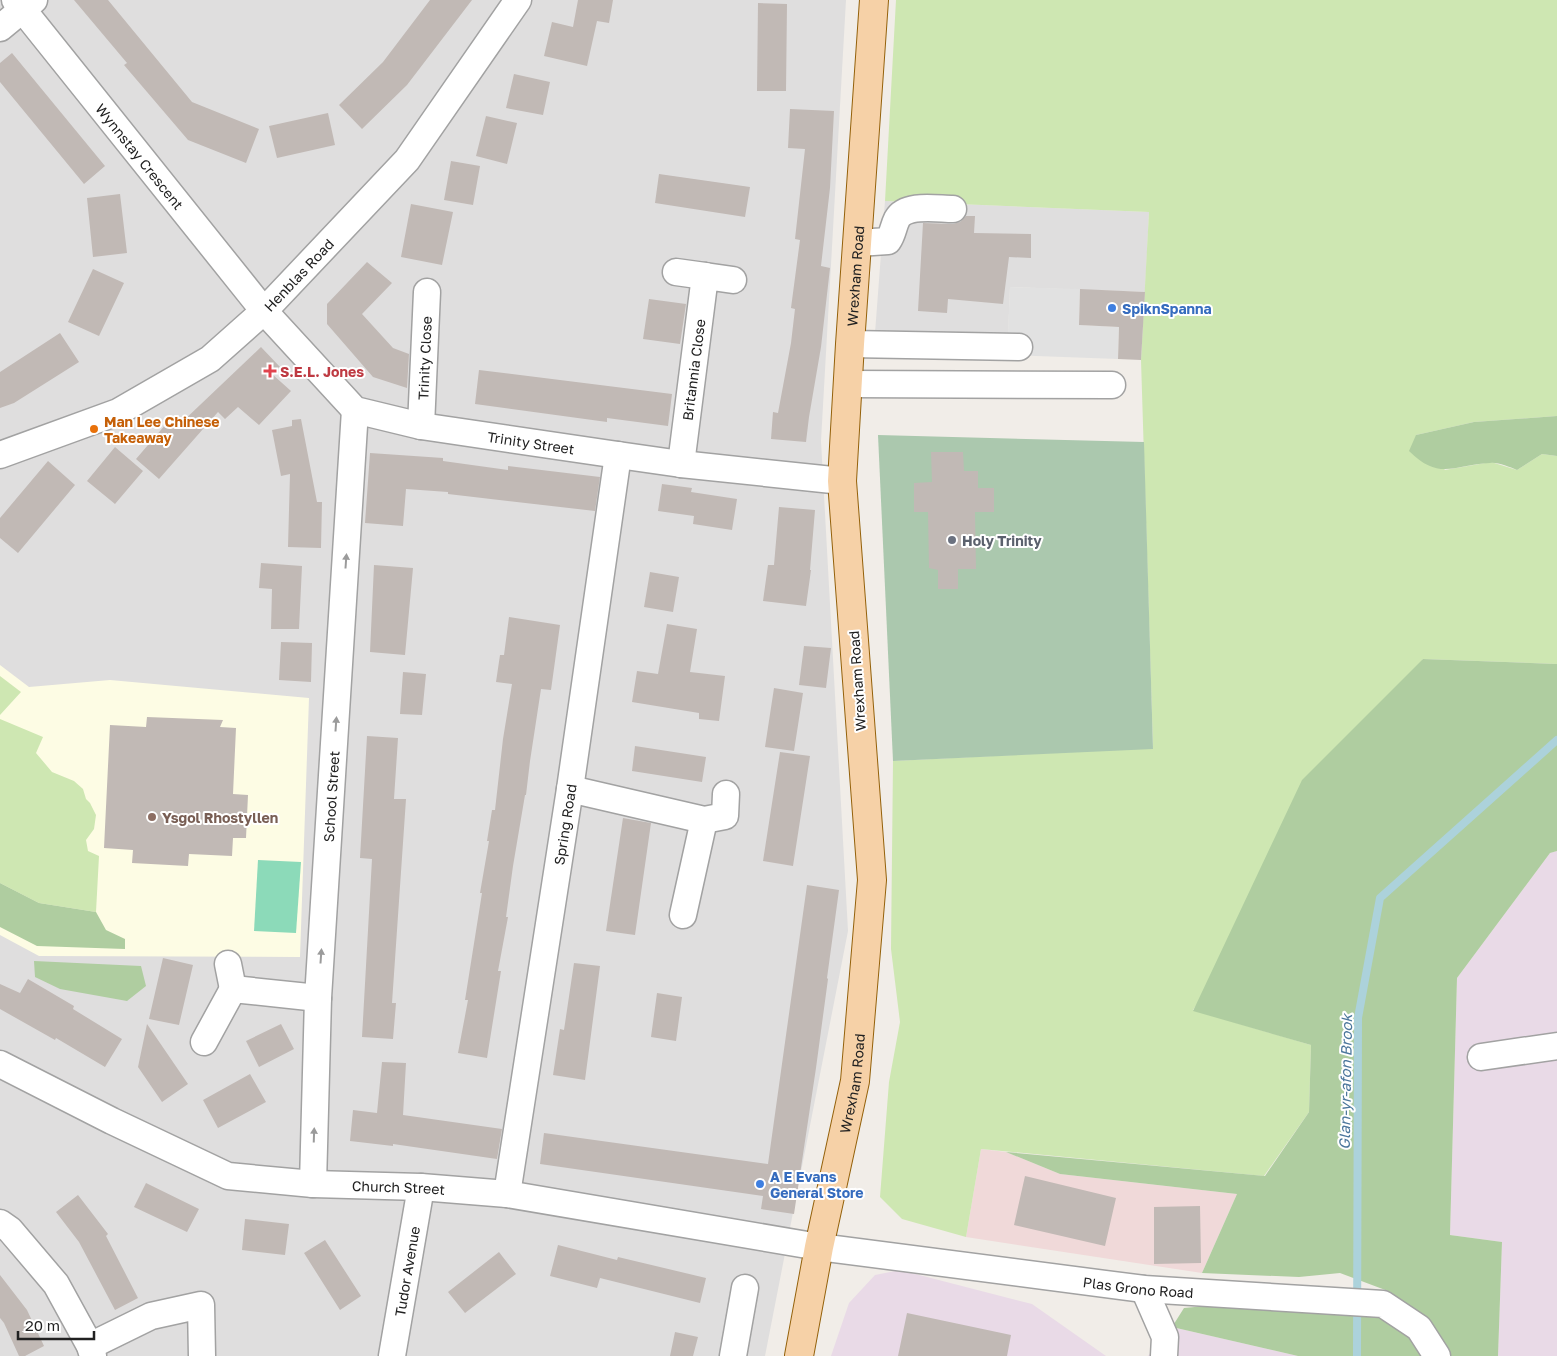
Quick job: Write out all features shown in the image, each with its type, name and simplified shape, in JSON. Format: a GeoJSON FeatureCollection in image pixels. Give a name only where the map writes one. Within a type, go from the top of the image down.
{"type":"FeatureCollection","features":[{"type":"Feature","properties":{"kind":"main road","name":"Wrexham Road"},"geometry":{"type":"LineString","coordinates":[[799,1356],[819,1247],[855,1081],[872,880],[842,481],[874,0]]}},
{"type":"Feature","properties":{"kind":"street","name":"Henblas Road"},"geometry":{"type":"LineString","coordinates":[[0,455],[118,412],[210,359],[264,311],[407,160],[518,0]]}},
{"type":"Feature","properties":{"kind":"street","name":"Wynnstay Crescent"},"geometry":{"type":"LineString","coordinates":[[24,3],[264,311]]}},
{"type":"Feature","properties":{"kind":"street"},"geometry":{"type":"LineString","coordinates":[[0,28],[24,3]]}},
{"type":"Feature","properties":{"kind":"street"},"geometry":{"type":"LineString","coordinates":[[858,243],[888,241],[892,236],[896,220],[902,212],[913,209],[953,209]]}},
{"type":"Feature","properties":{"kind":"street"},"geometry":{"type":"LineString","coordinates":[[676,272],[733,280]]}},
{"type":"Feature","properties":{"kind":"street","name":"Britannia Close"},"geometry":{"type":"LineString","coordinates":[[681,464],[705,276]]}},
{"type":"Feature","properties":{"kind":"street","name":"Trinity Close"},"geometry":{"type":"LineString","coordinates":[[421,426],[427,292]]}},
{"type":"Feature","properties":{"kind":"street"},"geometry":{"type":"LineString","coordinates":[[264,311],[356,410]]}},
{"type":"Feature","properties":{"kind":"street"},"geometry":{"type":"LineString","coordinates":[[850,344],[1019,347]]}},
{"type":"Feature","properties":{"kind":"street"},"geometry":{"type":"LineString","coordinates":[[848,384],[1112,385]]}},
{"type":"Feature","properties":{"kind":"street","name":"Trinity Street"},"geometry":{"type":"LineString","coordinates":[[356,410],[421,426],[618,455],[681,464],[842,481]]}},
{"type":"Feature","properties":{"kind":"street","name":"School Street"},"geometry":{"type":"LineString","coordinates":[[313,1184],[318,998],[356,410]]}},
{"type":"Feature","properties":{"kind":"street","name":"Spring Road"},"geometry":{"type":"LineString","coordinates":[[507,1194],[570,789],[618,455]]}},
{"type":"Feature","properties":{"kind":"street"},"geometry":{"type":"LineString","coordinates":[[570,789],[704,820],[725,816],[726,794]]}},
{"type":"Feature","properties":{"kind":"street"},"geometry":{"type":"LineString","coordinates":[[683,915],[704,820]]}},
{"type":"Feature","properties":{"kind":"street"},"geometry":{"type":"LineString","coordinates":[[204,1042],[233,989],[228,964]]}},
{"type":"Feature","properties":{"kind":"street"},"geometry":{"type":"LineString","coordinates":[[233,989],[318,998]]}},
{"type":"Feature","properties":{"kind":"street"},"geometry":{"type":"LineString","coordinates":[[1481,1057],[1557,1046]]}},
{"type":"Feature","properties":{"kind":"street","name":"Church Street"},"geometry":{"type":"LineString","coordinates":[[0,1064],[112,1121],[228,1176],[313,1184],[421,1187],[507,1194],[819,1247]]}},
{"type":"Feature","properties":{"kind":"street","name":"Tudor Avenue"},"geometry":{"type":"LineString","coordinates":[[392,1356],[421,1187]]}},
{"type":"Feature","properties":{"kind":"street"},"geometry":{"type":"LineString","coordinates":[[0,1223],[10,1230],[56,1284],[91,1351],[151,1316],[201,1305],[202,1356]]}},
{"type":"Feature","properties":{"kind":"street","name":"Plas Grono Road"},"geometry":{"type":"LineString","coordinates":[[819,1247],[1144,1289],[1382,1304],[1419,1328],[1437,1356]]}},
{"type":"Feature","properties":{"kind":"street"},"geometry":{"type":"LineString","coordinates":[[733,1356],[745,1288]]}},
{"type":"Feature","properties":{"kind":"street"},"geometry":{"type":"LineString","coordinates":[[1144,1289],[1165,1337],[1164,1356]]}},
{"type":"Feature","properties":{"kind":"shaded area"},"geometry":{"type":"Polygon","coordinates":[[[0,0],[846,0],[821,441],[848,931],[765,1356],[0,1356],[0,0]]]}},
{"type":"Feature","properties":{"kind":"shaded area"},"geometry":{"type":"Polygon","coordinates":[[[885,201],[1149,212],[1145,292],[1010,287],[1008,337],[875,333],[885,201]]]}},
{"type":"Feature","properties":{"kind":"shaded area"},"geometry":{"type":"Polygon","coordinates":[[[1010,287],[1080,289],[1079,325],[1119,327],[1118,359],[1007,355],[1010,287]]]}},
{"type":"Feature","properties":{"kind":"shaded area"},"geometry":{"type":"Polygon","coordinates":[[[878,435],[1144,442],[1153,749],[893,761],[878,435]]]}},
{"type":"Feature","properties":{"kind":"shaded area","name":"Ysgol Rhostyllen"},"geometry":{"type":"Polygon","coordinates":[[[0,665],[29,687],[110,680],[309,698],[300,957],[39,956],[0,935],[0,665]]]}},
{"type":"Feature","properties":{"kind":"shaded area"},"geometry":{"type":"Polygon","coordinates":[[[1557,851],[1557,1356],[1498,1356],[1502,1242],[1450,1235],[1457,978],[1550,853],[1557,851]]]}},
{"type":"Feature","properties":{"kind":"shaded area"},"geometry":{"type":"Polygon","coordinates":[[[981,1149],[1006,1152],[1060,1174],[1237,1194],[1202,1273],[966,1237],[981,1149]]]}},
{"type":"Feature","properties":{"kind":"shaded area"},"geometry":{"type":"Polygon","coordinates":[[[900,1270],[1032,1304],[1106,1356],[831,1356],[849,1303],[875,1275],[900,1270]]]}},
{"type":"Feature","properties":{"kind":"shaded area"},"geometry":{"type":"Polygon","coordinates":[[[1172,1327],[1298,1356],[1148,1356],[1172,1327]]]}},
{"type":"Feature","properties":{"kind":"green space"},"geometry":{"type":"Polygon","coordinates":[[[896,0],[1557,0],[1557,416],[1474,422],[1416,435],[1445,470],[1491,462],[1517,470],[1542,454],[1557,456],[1557,664],[1423,659],[1193,1010],[1311,1045],[1309,1112],[1264,1176],[981,1149],[966,1237],[902,1219],[880,1197],[889,1082],[900,1022],[891,949],[893,761],[1153,748],[1141,360],[1149,212],[885,201],[896,0]]]}},
{"type":"Feature","properties":{"kind":"green space"},"geometry":{"type":"Polygon","coordinates":[[[1557,416],[1557,456],[1542,454],[1517,470],[1493,463],[1439,469],[1420,460],[1409,451],[1416,435],[1474,422],[1557,416]]]}},
{"type":"Feature","properties":{"kind":"green space"},"geometry":{"type":"Polygon","coordinates":[[[1423,659],[1557,664],[1557,851],[1550,853],[1457,978],[1450,1235],[1502,1242],[1498,1356],[1298,1356],[1172,1327],[1184,1308],[1216,1305],[1376,1316],[1388,1291],[1340,1273],[1299,1277],[1202,1273],[1237,1194],[1060,1174],[1006,1152],[1265,1176],[1309,1112],[1311,1045],[1193,1011],[1302,780],[1423,659]]]}},
{"type":"Feature","properties":{"kind":"green space"},"geometry":{"type":"Polygon","coordinates":[[[0,676],[21,692],[0,715],[0,676]]]}},
{"type":"Feature","properties":{"kind":"green space"},"geometry":{"type":"Polygon","coordinates":[[[0,719],[43,737],[36,753],[52,772],[74,781],[83,789],[86,799],[96,815],[94,829],[86,840],[88,851],[99,856],[96,912],[39,903],[0,883],[0,719]]]}},
{"type":"Feature","properties":{"kind":"green space"},"geometry":{"type":"Polygon","coordinates":[[[258,860],[301,862],[296,933],[254,931],[258,860]]]}},
{"type":"Feature","properties":{"kind":"green space"},"geometry":{"type":"Polygon","coordinates":[[[0,883],[39,903],[96,912],[106,930],[125,939],[125,949],[37,946],[0,927],[0,883]]]}},
{"type":"Feature","properties":{"kind":"green space"},"geometry":{"type":"Polygon","coordinates":[[[34,961],[141,966],[146,986],[127,1001],[60,989],[35,977],[34,961]]]}},
{"type":"Feature","properties":{"kind":"building"},"geometry":{"type":"Polygon","coordinates":[[[74,0],[108,0],[192,102],[259,129],[246,163],[188,140],[124,65],[127,63],[74,0]]]}},
{"type":"Feature","properties":{"kind":"building"},"geometry":{"type":"Polygon","coordinates":[[[430,0],[472,0],[407,85],[362,129],[339,105],[383,62],[430,0]]]}},
{"type":"Feature","properties":{"kind":"building"},"geometry":{"type":"Polygon","coordinates":[[[578,0],[613,0],[609,23],[597,21],[587,66],[544,56],[552,22],[573,27],[578,0]]]}},
{"type":"Feature","properties":{"kind":"building"},"geometry":{"type":"Polygon","coordinates":[[[758,3],[787,4],[786,91],[757,91],[758,3]]]}},
{"type":"Feature","properties":{"kind":"building"},"geometry":{"type":"Polygon","coordinates":[[[12,53],[105,166],[84,184],[0,82],[0,63],[12,53]]]}},
{"type":"Feature","properties":{"kind":"building"},"geometry":{"type":"Polygon","coordinates":[[[514,74],[550,82],[543,115],[506,108],[514,74]]]}},
{"type":"Feature","properties":{"kind":"building"},"geometry":{"type":"Polygon","coordinates":[[[790,109],[834,111],[830,188],[821,266],[830,268],[821,347],[806,442],[771,439],[773,412],[778,413],[791,343],[795,309],[791,308],[800,240],[795,239],[805,149],[788,148],[790,109]]]}},
{"type":"Feature","properties":{"kind":"building"},"geometry":{"type":"Polygon","coordinates":[[[328,113],[335,145],[277,158],[269,126],[328,113]]]}},
{"type":"Feature","properties":{"kind":"building"},"geometry":{"type":"Polygon","coordinates":[[[486,116],[517,123],[507,164],[476,156],[486,116]]]}},
{"type":"Feature","properties":{"kind":"building"},"geometry":{"type":"Polygon","coordinates":[[[451,161],[480,166],[473,205],[444,200],[451,161]]]}},
{"type":"Feature","properties":{"kind":"building"},"geometry":{"type":"Polygon","coordinates":[[[659,174],[750,187],[745,217],[655,203],[659,174]]]}},
{"type":"Feature","properties":{"kind":"building"},"geometry":{"type":"Polygon","coordinates":[[[120,194],[127,253],[93,257],[87,198],[120,194]]]}},
{"type":"Feature","properties":{"kind":"building"},"geometry":{"type":"Polygon","coordinates":[[[411,204],[453,212],[442,265],[401,257],[411,204]]]}},
{"type":"Feature","properties":{"kind":"building"},"geometry":{"type":"Polygon","coordinates":[[[966,216],[975,216],[974,233],[1031,234],[1031,258],[1009,257],[1003,304],[948,299],[947,313],[918,311],[923,223],[953,224],[960,222],[966,216]]]}},
{"type":"Feature","properties":{"kind":"building"},"geometry":{"type":"Polygon","coordinates":[[[367,262],[392,283],[362,314],[393,348],[409,354],[407,388],[373,377],[327,324],[327,304],[367,262]]]}},
{"type":"Feature","properties":{"kind":"building"},"geometry":{"type":"Polygon","coordinates":[[[93,269],[124,283],[99,336],[68,322],[93,269]]]}},
{"type":"Feature","properties":{"kind":"building","name":"SpiknSpanna"},"geometry":{"type":"Polygon","coordinates":[[[1080,289],[1145,292],[1141,360],[1118,359],[1119,327],[1079,325],[1080,289]]]}},
{"type":"Feature","properties":{"kind":"building"},"geometry":{"type":"Polygon","coordinates":[[[649,299],[686,304],[680,344],[643,339],[649,299]]]}},
{"type":"Feature","properties":{"kind":"building"},"geometry":{"type":"Polygon","coordinates":[[[60,333],[79,362],[14,403],[0,408],[0,372],[60,333]]]}},
{"type":"Feature","properties":{"kind":"building"},"geometry":{"type":"Polygon","coordinates":[[[261,347],[280,367],[272,374],[291,391],[259,425],[238,407],[225,419],[218,412],[159,479],[136,459],[172,417],[180,424],[261,347]]]}},
{"type":"Feature","properties":{"kind":"building"},"geometry":{"type":"Polygon","coordinates":[[[479,370],[672,394],[668,426],[607,418],[607,422],[475,404],[479,370]]]}},
{"type":"Feature","properties":{"kind":"building"},"geometry":{"type":"Polygon","coordinates":[[[301,419],[317,502],[322,502],[321,548],[288,547],[290,474],[281,476],[272,430],[292,426],[292,420],[301,419]]]}},
{"type":"Feature","properties":{"kind":"building"},"geometry":{"type":"Polygon","coordinates":[[[115,447],[143,471],[115,504],[87,481],[115,447]]]}},
{"type":"Feature","properties":{"kind":"building","name":"Holy Trinity"},"geometry":{"type":"Polygon","coordinates":[[[931,452],[963,452],[964,471],[978,471],[978,488],[994,488],[994,512],[975,512],[976,569],[958,569],[958,589],[938,589],[938,570],[929,568],[928,512],[914,512],[914,483],[932,482],[931,452]]]}},
{"type":"Feature","properties":{"kind":"building"},"geometry":{"type":"Polygon","coordinates":[[[370,453],[443,458],[443,461],[508,470],[508,466],[600,477],[595,511],[448,494],[448,492],[406,489],[403,526],[365,523],[370,453]]]}},
{"type":"Feature","properties":{"kind":"building"},"geometry":{"type":"Polygon","coordinates":[[[48,461],[75,485],[18,553],[0,538],[0,518],[48,461]]]}},
{"type":"Feature","properties":{"kind":"building"},"geometry":{"type":"Polygon","coordinates":[[[662,484],[692,488],[691,492],[737,499],[732,530],[693,524],[694,516],[658,511],[662,484]]]}},
{"type":"Feature","properties":{"kind":"building"},"geometry":{"type":"Polygon","coordinates":[[[779,507],[815,510],[811,570],[806,606],[763,601],[768,565],[774,565],[779,507]]]}},
{"type":"Feature","properties":{"kind":"building"},"geometry":{"type":"Polygon","coordinates":[[[261,563],[302,566],[299,629],[271,629],[272,589],[259,588],[261,563]]]}},
{"type":"Feature","properties":{"kind":"building"},"geometry":{"type":"Polygon","coordinates":[[[374,565],[413,568],[405,655],[370,652],[374,565]]]}},
{"type":"Feature","properties":{"kind":"building"},"geometry":{"type":"Polygon","coordinates":[[[650,572],[679,577],[673,612],[644,607],[650,572]]]}},
{"type":"Feature","properties":{"kind":"building"},"geometry":{"type":"Polygon","coordinates":[[[509,617],[560,625],[551,690],[541,689],[526,795],[513,866],[506,917],[508,917],[498,971],[501,971],[487,1058],[458,1053],[468,1000],[465,1000],[482,893],[480,893],[489,841],[487,841],[492,810],[495,810],[503,739],[512,684],[496,682],[500,655],[504,655],[509,617]]]}},
{"type":"Feature","properties":{"kind":"building"},"geometry":{"type":"Polygon","coordinates":[[[667,624],[697,629],[690,672],[725,676],[719,721],[699,719],[699,713],[632,702],[637,671],[658,674],[667,624]]]}},
{"type":"Feature","properties":{"kind":"building"},"geometry":{"type":"Polygon","coordinates":[[[281,642],[312,643],[311,682],[279,680],[281,642]]]}},
{"type":"Feature","properties":{"kind":"building"},"geometry":{"type":"Polygon","coordinates":[[[804,646],[831,648],[826,688],[799,685],[804,646]]]}},
{"type":"Feature","properties":{"kind":"building"},"geometry":{"type":"Polygon","coordinates":[[[403,672],[426,674],[422,715],[400,714],[403,672]]]}},
{"type":"Feature","properties":{"kind":"building"},"geometry":{"type":"Polygon","coordinates":[[[774,688],[803,693],[794,751],[765,747],[774,688]]]}},
{"type":"Feature","properties":{"kind":"building","name":"Ysgol Rhostyllen"},"geometry":{"type":"Polygon","coordinates":[[[147,717],[223,720],[220,727],[236,728],[233,794],[248,795],[246,838],[233,838],[232,856],[189,854],[188,866],[132,863],[133,850],[104,848],[110,725],[146,727],[147,717]]]}},
{"type":"Feature","properties":{"kind":"building"},"geometry":{"type":"Polygon","coordinates":[[[367,736],[398,738],[394,799],[406,799],[392,1003],[396,1003],[393,1039],[362,1037],[372,859],[360,858],[367,736]]]}},
{"type":"Feature","properties":{"kind":"building"},"geometry":{"type":"Polygon","coordinates":[[[635,746],[706,757],[702,782],[632,771],[635,746]]]}},
{"type":"Feature","properties":{"kind":"building"},"geometry":{"type":"Polygon","coordinates":[[[780,752],[810,756],[793,866],[763,861],[780,752]]]}},
{"type":"Feature","properties":{"kind":"building"},"geometry":{"type":"Polygon","coordinates":[[[623,818],[651,823],[635,935],[606,931],[623,818]]]}},
{"type":"Feature","properties":{"kind":"building"},"geometry":{"type":"Polygon","coordinates":[[[807,885],[839,890],[816,1068],[794,1214],[761,1209],[763,1196],[540,1164],[544,1133],[768,1164],[807,885]]]}},
{"type":"Feature","properties":{"kind":"building"},"geometry":{"type":"Polygon","coordinates":[[[163,958],[193,965],[179,1025],[149,1019],[163,958]]]}},
{"type":"Feature","properties":{"kind":"building"},"geometry":{"type":"Polygon","coordinates":[[[574,963],[600,966],[585,1080],[553,1075],[560,1029],[564,1030],[574,963]]]}},
{"type":"Feature","properties":{"kind":"building"},"geometry":{"type":"Polygon","coordinates":[[[28,979],[74,1006],[73,1009],[122,1039],[105,1067],[56,1038],[55,1040],[0,1009],[0,984],[20,993],[28,979]]]}},
{"type":"Feature","properties":{"kind":"building"},"geometry":{"type":"Polygon","coordinates":[[[657,993],[682,997],[676,1041],[651,1037],[657,993]]]}},
{"type":"Feature","properties":{"kind":"building"},"geometry":{"type":"Polygon","coordinates":[[[147,1024],[188,1084],[162,1102],[138,1067],[147,1024]]]}},
{"type":"Feature","properties":{"kind":"building"},"geometry":{"type":"Polygon","coordinates":[[[281,1024],[294,1049],[259,1067],[246,1041],[281,1024]]]}},
{"type":"Feature","properties":{"kind":"building"},"geometry":{"type":"Polygon","coordinates":[[[382,1062],[406,1063],[403,1115],[502,1129],[497,1159],[393,1144],[393,1146],[350,1141],[353,1110],[377,1113],[382,1062]]]}},
{"type":"Feature","properties":{"kind":"building"},"geometry":{"type":"Polygon","coordinates":[[[250,1074],[266,1102],[218,1128],[203,1100],[250,1074]]]}},
{"type":"Feature","properties":{"kind":"building"},"geometry":{"type":"Polygon","coordinates":[[[1025,1176],[1116,1198],[1105,1246],[1014,1225],[1025,1176]]]}},
{"type":"Feature","properties":{"kind":"building"},"geometry":{"type":"Polygon","coordinates":[[[146,1183],[199,1209],[187,1232],[134,1207],[146,1183]]]}},
{"type":"Feature","properties":{"kind":"building"},"geometry":{"type":"Polygon","coordinates":[[[78,1195],[108,1234],[106,1236],[138,1298],[115,1310],[79,1242],[56,1212],[78,1195]]]}},
{"type":"Feature","properties":{"kind":"building"},"geometry":{"type":"Polygon","coordinates":[[[1200,1206],[1201,1263],[1154,1264],[1154,1207],[1200,1206]]]}},
{"type":"Feature","properties":{"kind":"building"},"geometry":{"type":"Polygon","coordinates":[[[245,1219],[289,1224],[285,1255],[242,1250],[245,1219]]]}},
{"type":"Feature","properties":{"kind":"building"},"geometry":{"type":"Polygon","coordinates":[[[325,1240],[361,1296],[340,1310],[304,1253],[325,1240]]]}},
{"type":"Feature","properties":{"kind":"building"},"geometry":{"type":"Polygon","coordinates":[[[558,1245],[617,1260],[618,1257],[706,1278],[700,1303],[600,1278],[597,1288],[550,1276],[558,1245]]]}},
{"type":"Feature","properties":{"kind":"building"},"geometry":{"type":"Polygon","coordinates":[[[499,1252],[516,1274],[465,1313],[448,1292],[499,1252]]]}},
{"type":"Feature","properties":{"kind":"building"},"geometry":{"type":"Polygon","coordinates":[[[0,1275],[27,1310],[44,1346],[25,1356],[19,1356],[0,1318],[0,1275]]]}},
{"type":"Feature","properties":{"kind":"building"},"geometry":{"type":"Polygon","coordinates":[[[907,1313],[1011,1335],[1007,1356],[898,1356],[907,1313]]]}},
{"type":"Feature","properties":{"kind":"building"},"geometry":{"type":"Polygon","coordinates":[[[675,1332],[698,1337],[693,1356],[670,1356],[675,1332]]]}},
{"type":"Feature","properties":{"kind":"waterway","name":"Glan-yr-afon Brook"},"geometry":{"type":"LineString","coordinates":[[1357,1356],[1358,1018],[1380,898],[1557,740]]}},
{"type":"Feature","properties":{"kind":"place","name":"SpiknSpanna"},"geometry":{"type":"Point","coordinates":[1112,308]}},
{"type":"Feature","properties":{"kind":"place","name":"S.E.L. Jones"},"geometry":{"type":"Point","coordinates":[270,371]}},
{"type":"Feature","properties":{"kind":"place","name":"Man Lee Chinese Takeaway"},"geometry":{"type":"Point","coordinates":[94,429]}},
{"type":"Feature","properties":{"kind":"place","name":"Holy Trinity"},"geometry":{"type":"Point","coordinates":[952,540]}},
{"type":"Feature","properties":{"kind":"place","name":"Ysgol Rhostyllen"},"geometry":{"type":"Point","coordinates":[152,817]}},
{"type":"Feature","properties":{"kind":"place","name":"A E Evans General Store"},"geometry":{"type":"Point","coordinates":[760,1184]}}]}
